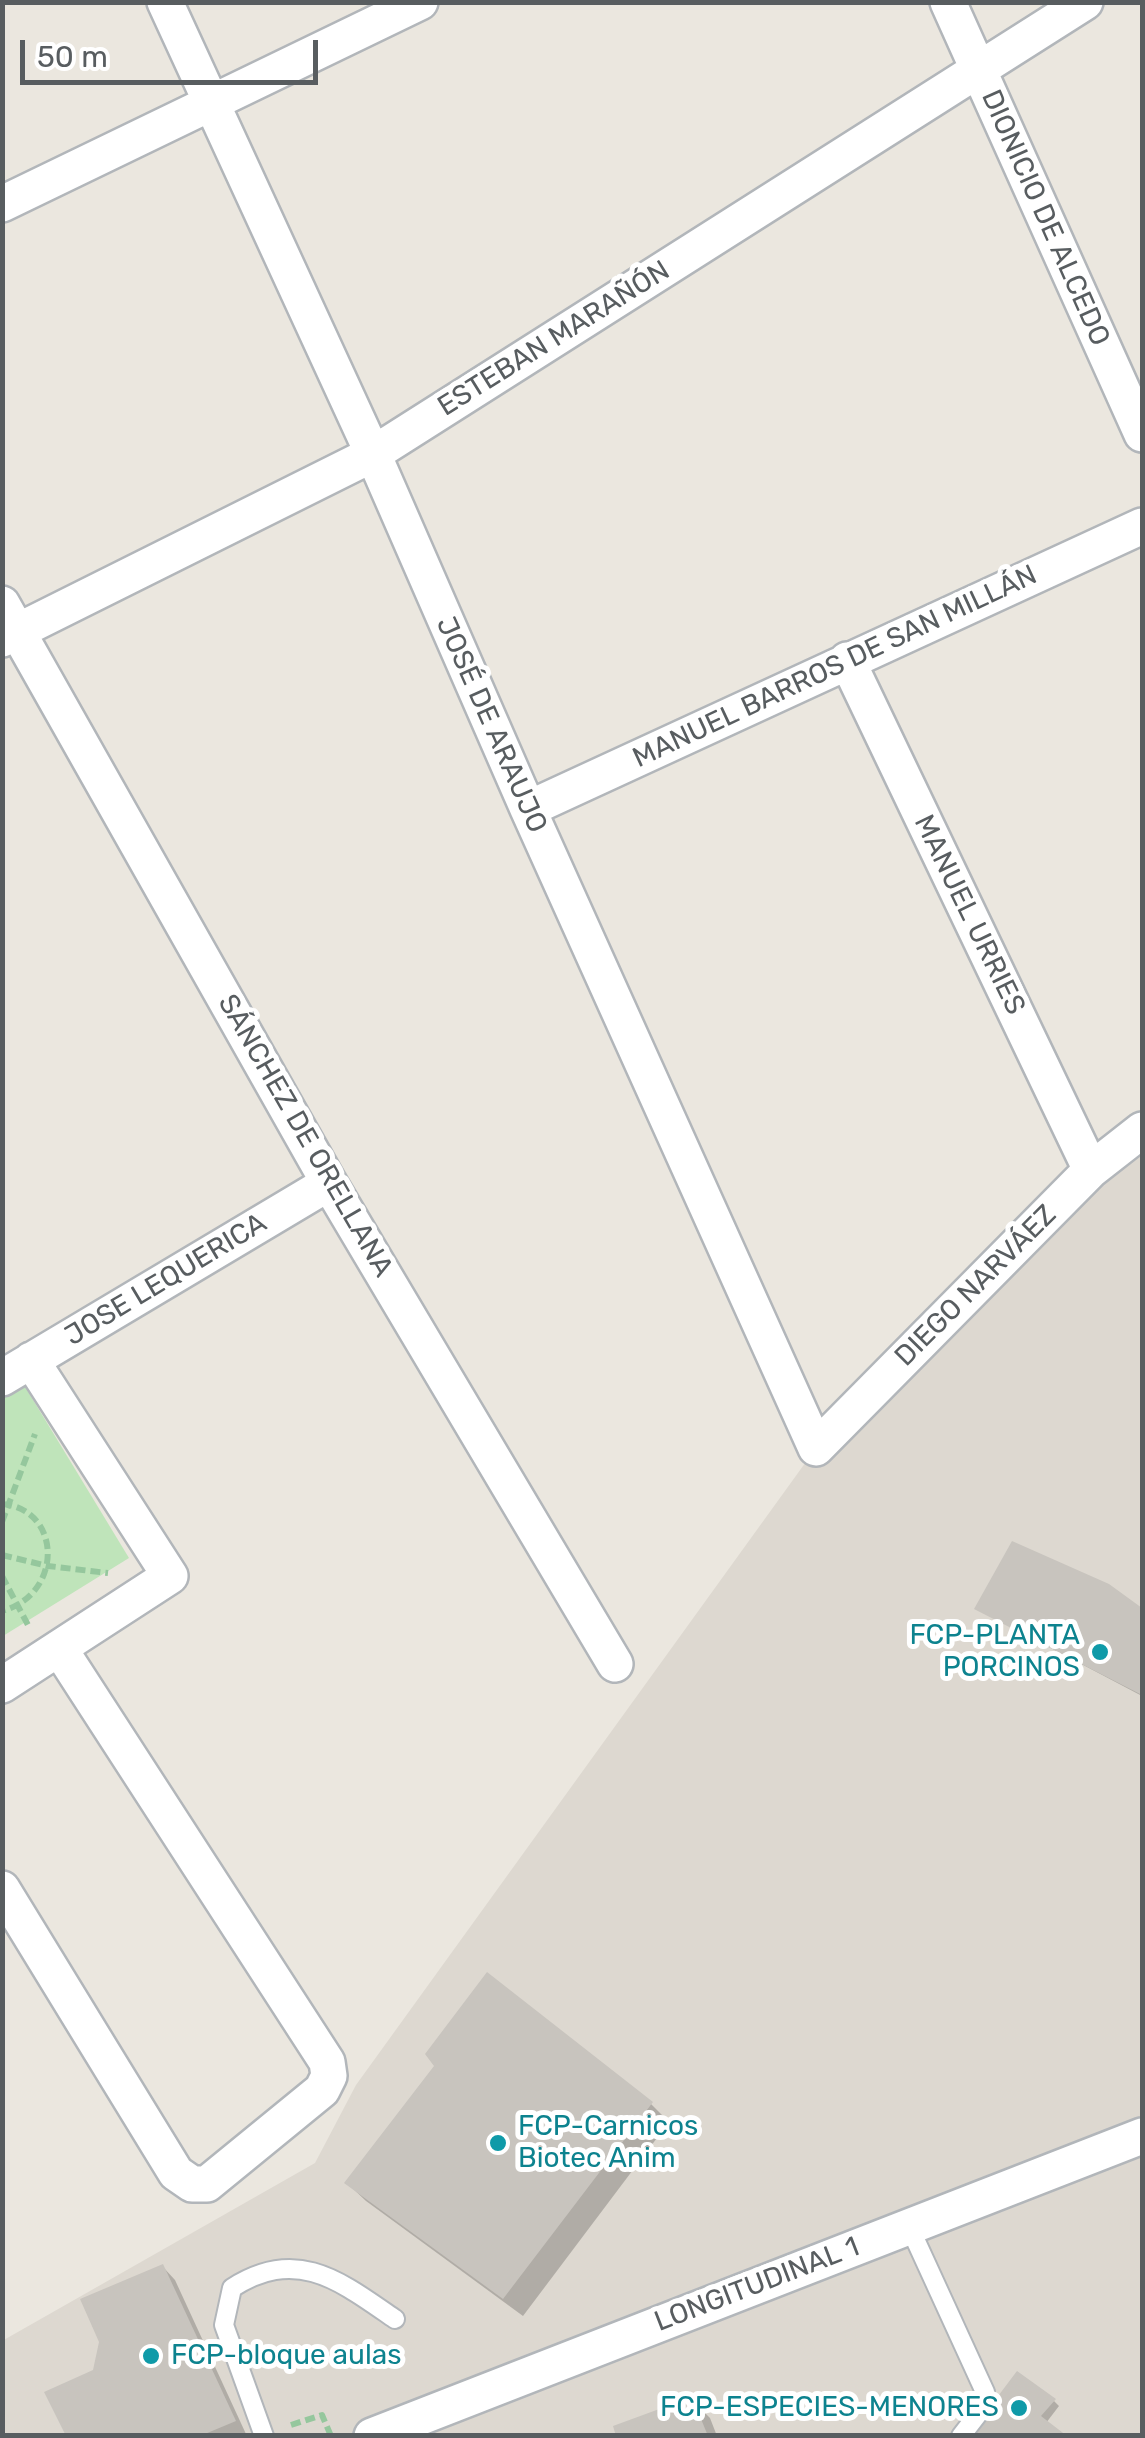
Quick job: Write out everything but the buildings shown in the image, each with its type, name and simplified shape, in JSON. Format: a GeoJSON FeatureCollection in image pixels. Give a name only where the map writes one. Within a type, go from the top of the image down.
{"type":"FeatureCollection","features":[{"type":"Feature","properties":{"kind":"street","name":"JOSÉ DE ARAUJO"},"geometry":{"type":"LineString","coordinates":[[164,2],[373,454],[816,1448]]}},
{"type":"Feature","properties":{"kind":"street"},"geometry":{"type":"LineString","coordinates":[[2,204],[420,2]]}},
{"type":"Feature","properties":{"kind":"street","name":"DIONICIO DE ALCEDO"},"geometry":{"type":"LineString","coordinates":[[948,2],[1142,434]]}},
{"type":"Feature","properties":{"kind":"street","name":"ESTEBAN MARAÑÓN"},"geometry":{"type":"LineString","coordinates":[[7,625],[373,454],[1085,2]]}},
{"type":"Feature","properties":{"kind":"street","name":"MANUEL BARROS DE SAN MILLÁN"},"geometry":{"type":"LineString","coordinates":[[528,809],[1142,526]]}},
{"type":"Feature","properties":{"kind":"street","name":"SÁNCHEZ DE ORELLANA"},"geometry":{"type":"LineString","coordinates":[[7,625],[329,1183],[615,1664]]}},
{"type":"Feature","properties":{"kind":"street","name":"MANUEL URRIES"},"geometry":{"type":"LineString","coordinates":[[846,660],[1091,1170]]}},
{"type":"Feature","properties":{"kind":"street","name":"DIEGO NARVÁEZ"},"geometry":{"type":"LineString","coordinates":[[816,1448],[1091,1170],[1142,1130]]}},
{"type":"Feature","properties":{"kind":"street","name":"JOSE LEQUERICA"},"geometry":{"type":"LineString","coordinates":[[17,1369],[329,1183]]}},
{"type":"Feature","properties":{"kind":"street"},"geometry":{"type":"LineString","coordinates":[[2,1685],[170,1576],[50,1390],[17,1369]]}},
{"type":"Feature","properties":{"kind":"street"},"geometry":{"type":"LineString","coordinates":[[2,1889],[176,2173],[192,2184],[207,2184],[322,2090],[329,2076],[327,2062],[52,1652]]}},
{"type":"Feature","properties":{"kind":"street","name":"LONGITUDINAL 1"},"geometry":{"type":"LineString","coordinates":[[372,2436],[1142,2136]]}},
{"type":"Feature","properties":{"kind":"lane"},"geometry":{"type":"LineString","coordinates":[[909,2226],[985,2392],[978,2414],[960,2436]]}},
{"type":"Feature","properties":{"kind":"lane"},"geometry":{"type":"LineString","coordinates":[[264,2435],[224,2325],[232,2288],[254,2274],[281,2267],[302,2269],[326,2274],[396,2318]]}},
{"type":"Feature","properties":{"kind":"path"},"geometry":{"type":"LineString","coordinates":[[2,1522],[50,1390]]}},
{"type":"Feature","properties":{"kind":"path"},"geometry":{"type":"LineString","coordinates":[[2,1611],[32,1596],[43,1582],[48,1566],[48,1546],[40,1527],[27,1513],[6,1504]]}},
{"type":"Feature","properties":{"kind":"path"},"geometry":{"type":"LineString","coordinates":[[2,1556],[48,1566]]}},
{"type":"Feature","properties":{"kind":"path"},"geometry":{"type":"LineString","coordinates":[[2,1576],[18,1606],[52,1652]]}},
{"type":"Feature","properties":{"kind":"path"},"geometry":{"type":"LineString","coordinates":[[264,2435],[322,2415],[331,2436]]}},
{"type":"Feature","properties":{"kind":"shaded area"},"geometry":{"type":"Polygon","coordinates":[[[1142,1130],[1142,2435],[3,2435],[2,2341],[315,2163],[356,2085],[816,1448],[1142,1130]]]}},
{"type":"Feature","properties":{"kind":"green space"},"geometry":{"type":"Polygon","coordinates":[[[21,1380],[129,1558],[3,1636],[3,1392],[21,1380]]]}},
{"type":"Feature","properties":{"kind":"place","name":"FCP-PLANTA PORCINOS"},"geometry":{"type":"Point","coordinates":[1100,1652]}},
{"type":"Feature","properties":{"kind":"place","name":"FCP-Carnicos Biotec Anim"},"geometry":{"type":"Point","coordinates":[498,2143]}},
{"type":"Feature","properties":{"kind":"place","name":"FCP-bloque aulas"},"geometry":{"type":"Point","coordinates":[151,2356]}},
{"type":"Feature","properties":{"kind":"place","name":"FCP-ESPECIES-MENORES"},"geometry":{"type":"Point","coordinates":[1019,2408]}}]}
